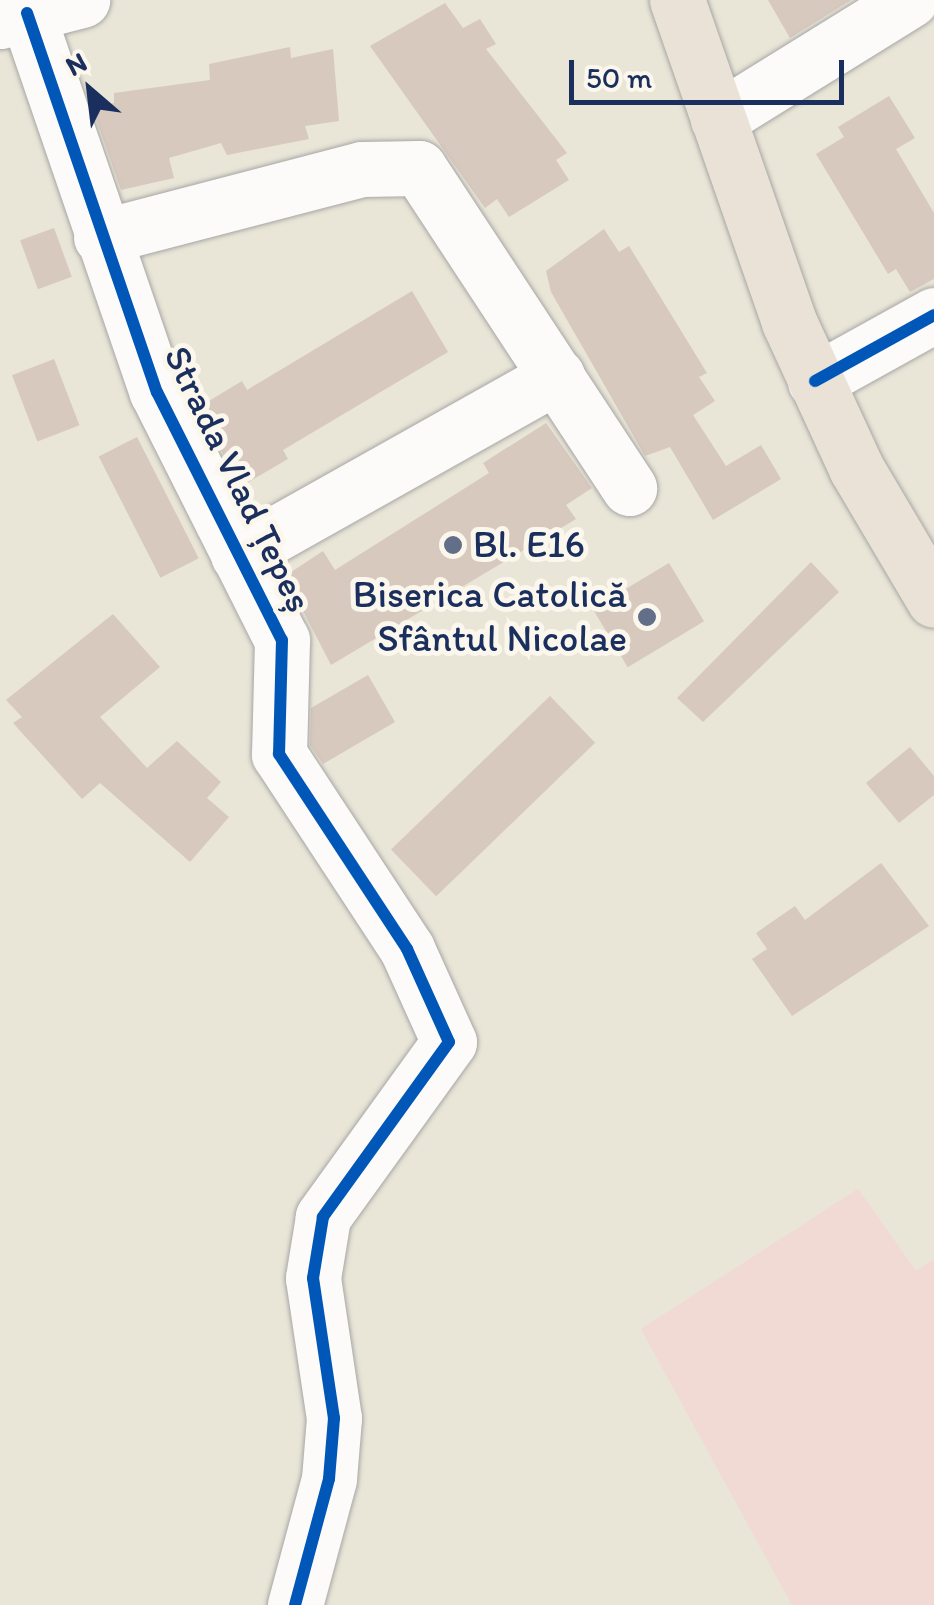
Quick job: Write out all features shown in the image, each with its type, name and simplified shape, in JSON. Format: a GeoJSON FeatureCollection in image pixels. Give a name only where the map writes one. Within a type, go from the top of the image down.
{"type":"FeatureCollection","features":[{"type":"Feature","properties":{"kind":"main road"},"geometry":{"type":"LineString","coordinates":[[677,0],[815,381],[934,600]]}},
{"type":"Feature","properties":{"kind":"street","name":"Strada Vlad Țepeș"},"geometry":{"type":"LineString","coordinates":[[82,0],[13,17],[101,237],[157,392],[282,640],[278,754],[408,949],[449,1042],[323,1217],[314,1278],[334,1418],[330,1479],[295,1605]]}},
{"type":"Feature","properties":{"kind":"street"},"geometry":{"type":"LineString","coordinates":[[718,120],[910,0]]}},
{"type":"Feature","properties":{"kind":"street"},"geometry":{"type":"LineString","coordinates":[[101,237],[362,169],[419,168],[629,488]]}},
{"type":"Feature","properties":{"kind":"street"},"geometry":{"type":"LineString","coordinates":[[815,381],[934,315]]}},
{"type":"Feature","properties":{"kind":"street"},"geometry":{"type":"LineString","coordinates":[[238,555],[558,376]]}},
{"type":"Feature","properties":{"kind":"shaded area"},"geometry":{"type":"Polygon","coordinates":[[[858,1189],[916,1271],[934,1259],[934,1605],[792,1605],[641,1329],[858,1189]]]}},
{"type":"Feature","properties":{"kind":"building"},"geometry":{"type":"Polygon","coordinates":[[[768,0],[851,0],[790,38],[768,0]]]}},
{"type":"Feature","properties":{"kind":"building"},"geometry":{"type":"Polygon","coordinates":[[[445,3],[463,28],[480,19],[496,44],[486,49],[567,153],[556,160],[569,180],[509,217],[497,199],[485,208],[370,46],[445,3]]]}},
{"type":"Feature","properties":{"kind":"building"},"geometry":{"type":"Polygon","coordinates":[[[290,47],[291,58],[333,49],[339,121],[305,126],[309,139],[227,155],[221,143],[169,158],[174,178],[121,190],[92,107],[114,103],[114,93],[210,80],[209,64],[290,47]]]}},
{"type":"Feature","properties":{"kind":"building"},"geometry":{"type":"Polygon","coordinates":[[[889,96],[915,138],[896,149],[934,213],[934,279],[910,292],[896,269],[888,274],[816,154],[844,137],[838,127],[889,96]]]}},
{"type":"Feature","properties":{"kind":"building"},"geometry":{"type":"Polygon","coordinates":[[[54,228],[72,277],[38,289],[20,240],[54,228]]]}},
{"type":"Feature","properties":{"kind":"building"},"geometry":{"type":"Polygon","coordinates":[[[604,229],[619,252],[629,246],[707,373],[699,377],[715,401],[693,415],[726,466],[761,445],[781,479],[713,520],[670,447],[645,456],[551,292],[546,271],[604,229]]]}},
{"type":"Feature","properties":{"kind":"building"},"geometry":{"type":"Polygon","coordinates":[[[412,291],[448,352],[283,450],[288,459],[240,487],[199,407],[242,381],[247,390],[412,291]]]}},
{"type":"Feature","properties":{"kind":"building"},"geometry":{"type":"Polygon","coordinates":[[[54,359],[79,425],[37,441],[12,375],[54,359]]]}},
{"type":"Feature","properties":{"kind":"building","name":"Bl. E16"},"geometry":{"type":"Polygon","coordinates":[[[546,423],[592,488],[566,505],[576,519],[331,665],[285,576],[323,551],[335,570],[489,473],[483,463],[546,423]]]}},
{"type":"Feature","properties":{"kind":"building"},"geometry":{"type":"Polygon","coordinates":[[[137,437],[199,558],[160,578],[99,457],[137,437]]]}},
{"type":"Feature","properties":{"kind":"building"},"geometry":{"type":"Polygon","coordinates":[[[811,562],[839,592],[703,722],[677,698],[811,562]]]}},
{"type":"Feature","properties":{"kind":"building"},"geometry":{"type":"Polygon","coordinates":[[[669,563],[704,621],[628,667],[593,609],[669,563]]]}},
{"type":"Feature","properties":{"kind":"building"},"geometry":{"type":"Polygon","coordinates":[[[113,614],[160,667],[100,717],[147,768],[177,741],[221,782],[207,798],[229,817],[190,862],[100,783],[82,799],[13,723],[22,717],[6,700],[113,614]]]}},
{"type":"Feature","properties":{"kind":"building"},"geometry":{"type":"Polygon","coordinates":[[[368,675],[395,722],[323,764],[310,745],[311,708],[368,675]]]}},
{"type":"Feature","properties":{"kind":"building"},"geometry":{"type":"Polygon","coordinates":[[[550,696],[595,743],[436,896],[391,850],[550,696]]]}},
{"type":"Feature","properties":{"kind":"building"},"geometry":{"type":"Polygon","coordinates":[[[910,747],[934,776],[934,795],[899,823],[866,783],[910,747]]]}},
{"type":"Feature","properties":{"kind":"building"},"geometry":{"type":"Polygon","coordinates":[[[881,863],[929,926],[792,1016],[752,959],[767,949],[756,933],[795,906],[805,920],[881,863]]]}},
{"type":"Feature","properties":{"kind":"cycle path"},"geometry":{"type":"LineString","coordinates":[[27,13],[157,392],[282,640],[279,754],[407,949],[449,1042],[323,1217],[313,1278],[334,1418],[329,1479],[295,1605]]}},
{"type":"Feature","properties":{"kind":"cycle path"},"geometry":{"type":"LineString","coordinates":[[815,381],[934,315]]}},
{"type":"Feature","properties":{"kind":"place","name":"Bl. E16"},"geometry":{"type":"Point","coordinates":[453,545]}},
{"type":"Feature","properties":{"kind":"place","name":"Biserica Catolică Sfântul Nicolae"},"geometry":{"type":"Point","coordinates":[647,617]}}]}
